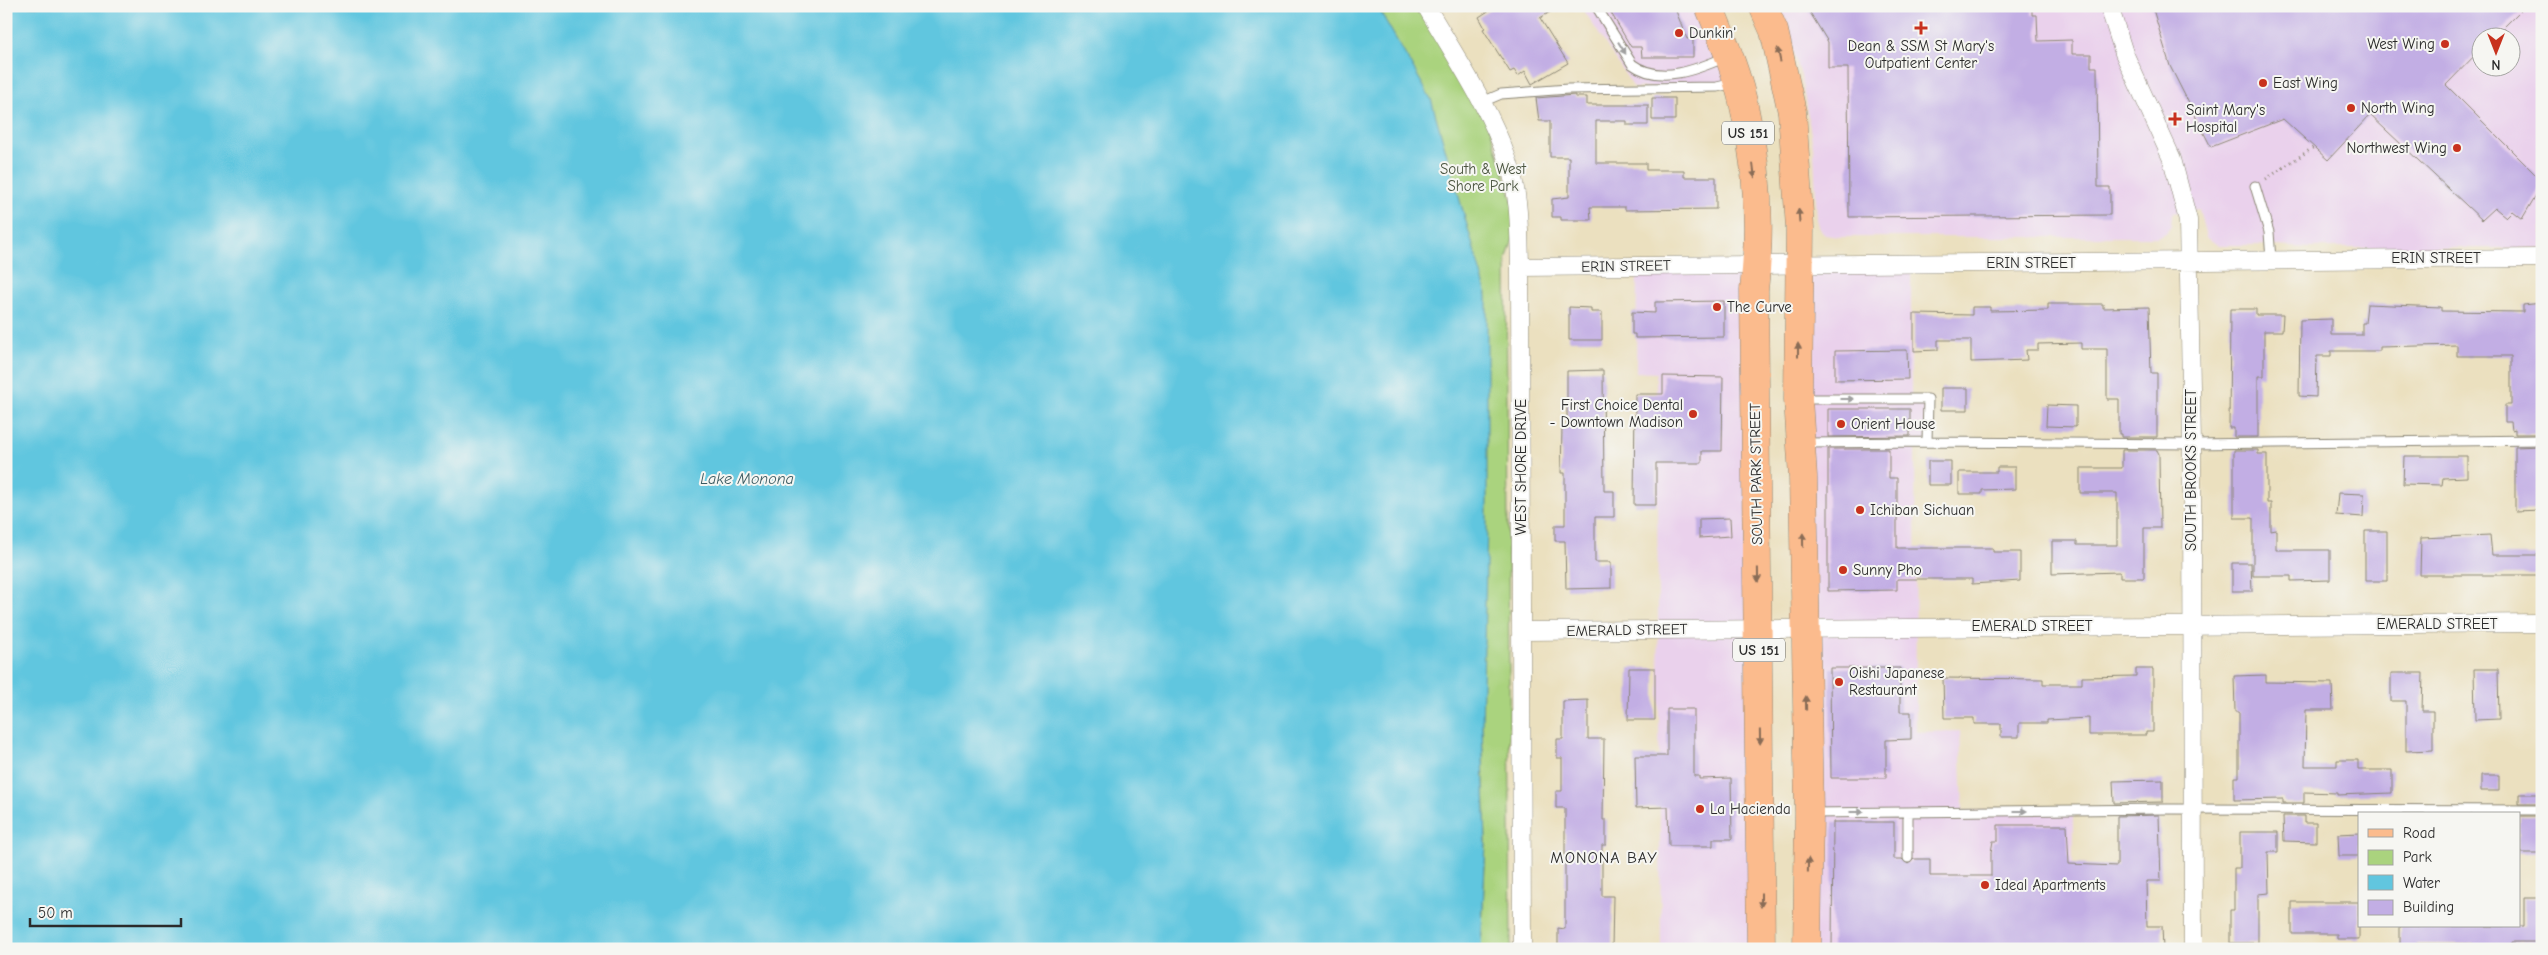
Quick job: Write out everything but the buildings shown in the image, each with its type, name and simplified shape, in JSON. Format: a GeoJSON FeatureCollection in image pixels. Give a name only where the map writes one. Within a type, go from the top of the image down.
{"type":"FeatureCollection","features":[{"type":"Feature","properties":{"kind":"main road","name":"SOUTH PARK STREET"},"geometry":{"type":"LineString","coordinates":[[1709,6],[1729,56],[1745,110],[1754,175],[1759,232],[1754,299],[1761,949]]}},
{"type":"Feature","properties":{"kind":"main road","name":"US 151"},"geometry":{"type":"LineString","coordinates":[[1763,6],[1774,32],[1792,112],[1800,228],[1798,399],[1801,443],[1805,628],[1808,813],[1807,949]]}},
{"type":"Feature","properties":{"kind":"street","name":"WEST SHORE DRIVE"},"geometry":{"type":"LineString","coordinates":[[1426,6],[1482,102],[1508,162],[1514,186],[1519,222],[1522,949]]}},
{"type":"Feature","properties":{"kind":"street","name":"SOUTH BROOKS STREET"},"geometry":{"type":"LineString","coordinates":[[2109,6],[2124,53],[2172,159],[2188,220],[2192,444],[2193,949]]}},
{"type":"Feature","properties":{"kind":"street","name":"ERIN STREET"},"geometry":{"type":"LineString","coordinates":[[1520,267],[2542,258]]}},
{"type":"Feature","properties":{"kind":"street","name":"EMERALD STREET"},"geometry":{"type":"LineString","coordinates":[[1521,631],[2542,623]]}},
{"type":"Feature","properties":{"kind":"lane"},"geometry":{"type":"LineString","coordinates":[[1596,6],[1632,64],[1642,71],[1656,73],[1691,72],[1729,56]]}},
{"type":"Feature","properties":{"kind":"lane"},"geometry":{"type":"LineString","coordinates":[[1482,102],[1501,94],[1568,89],[1717,87],[1737,83]]}},
{"type":"Feature","properties":{"kind":"lane"},"geometry":{"type":"LineString","coordinates":[[2255,186],[2269,232],[2271,260]]}},
{"type":"Feature","properties":{"kind":"lane"},"geometry":{"type":"LineString","coordinates":[[1798,399],[1928,399],[1927,442]]}},
{"type":"Feature","properties":{"kind":"lane"},"geometry":{"type":"LineString","coordinates":[[1801,443],[2192,444],[2542,440]]}},
{"type":"Feature","properties":{"kind":"lane"},"geometry":{"type":"LineString","coordinates":[[1808,813],[2542,810]]}},
{"type":"Feature","properties":{"kind":"lane"},"geometry":{"type":"LineString","coordinates":[[1908,812],[1908,858]]}},
{"type":"Feature","properties":{"kind":"path"},"geometry":{"type":"LineString","coordinates":[[2255,186],[2314,147]]}},
{"type":"Feature","properties":{"kind":"shaded area"},"geometry":{"type":"Polygon","coordinates":[[[1581,6],[1709,6],[1737,83],[1634,88],[1581,6]]]}},
{"type":"Feature","properties":{"kind":"shaded area","name":"Saint Mary's Hospital"},"geometry":{"type":"Polygon","coordinates":[[[1780,6],[2542,6],[2542,248],[2311,248],[2219,245],[2206,238],[2199,209],[2172,213],[2171,225],[2166,233],[2156,237],[1838,237],[1825,235],[1820,230],[1817,219],[1814,152],[1801,76],[1780,6]]]}},
{"type":"Feature","properties":{"kind":"shaded area"},"geometry":{"type":"Polygon","coordinates":[[[1799,264],[1911,264],[1911,399],[1928,399],[1927,442],[1915,443],[1916,732],[1960,731],[1963,811],[2073,810],[2072,949],[1807,949],[1799,264]]]}},
{"type":"Feature","properties":{"kind":"shaded area"},"geometry":{"type":"Polygon","coordinates":[[[1757,265],[1761,949],[1661,949],[1656,373],[1636,372],[1637,266],[1757,265]]]}},
{"type":"Feature","properties":{"kind":"green space","name":"South & West Shore Park"},"geometry":{"type":"Polygon","coordinates":[[[1377,6],[1426,6],[1482,102],[1519,222],[1506,260],[1511,949],[1481,949],[1486,843],[1482,726],[1377,6]]]}},
{"type":"Feature","properties":{"kind":"water","name":"Lake Monona"},"geometry":{"type":"Polygon","coordinates":[[[6,6],[1377,6],[1431,99],[1487,295],[1487,526],[1482,726],[1486,843],[1481,949],[6,949],[6,6]]]}},
{"type":"Feature","properties":{"kind":"place","name":"Dean & SSM St Mary's Outpatient Center"},"geometry":{"type":"Point","coordinates":[1921,28]}},
{"type":"Feature","properties":{"kind":"place","name":"Dunkin'"},"geometry":{"type":"Point","coordinates":[1679,33]}},
{"type":"Feature","properties":{"kind":"place","name":"West Wing"},"geometry":{"type":"Point","coordinates":[2445,44]}},
{"type":"Feature","properties":{"kind":"place","name":"East Wing"},"geometry":{"type":"Point","coordinates":[2263,83]}},
{"type":"Feature","properties":{"kind":"place","name":"North Wing"},"geometry":{"type":"Point","coordinates":[2351,108]}},
{"type":"Feature","properties":{"kind":"place","name":"Saint Mary's Hospital"},"geometry":{"type":"Point","coordinates":[2175,119]}},
{"type":"Feature","properties":{"kind":"place","name":"Northwest Wing"},"geometry":{"type":"Point","coordinates":[2457,148]}},
{"type":"Feature","properties":{"kind":"place","name":"The Curve"},"geometry":{"type":"Point","coordinates":[1717,307]}},
{"type":"Feature","properties":{"kind":"place","name":"First Choice Dental - Downtown Madison"},"geometry":{"type":"Point","coordinates":[1693,414]}},
{"type":"Feature","properties":{"kind":"place","name":"Orient House"},"geometry":{"type":"Point","coordinates":[1841,424]}},
{"type":"Feature","properties":{"kind":"place","name":"Ichiban Sichuan"},"geometry":{"type":"Point","coordinates":[1860,510]}},
{"type":"Feature","properties":{"kind":"place","name":"Sunny Pho"},"geometry":{"type":"Point","coordinates":[1843,570]}},
{"type":"Feature","properties":{"kind":"place","name":"Oishi Japanese Restaurant"},"geometry":{"type":"Point","coordinates":[1839,682]}},
{"type":"Feature","properties":{"kind":"place","name":"La Hacienda"},"geometry":{"type":"Point","coordinates":[1700,809]}},
{"type":"Feature","properties":{"kind":"place","name":"Ideal Apartments"},"geometry":{"type":"Point","coordinates":[1985,885]}},
{"type":"Feature","properties":{"kind":"district","name":"MONONA BAY"},"geometry":{"type":"Point","coordinates":[1604,857]}}]}
